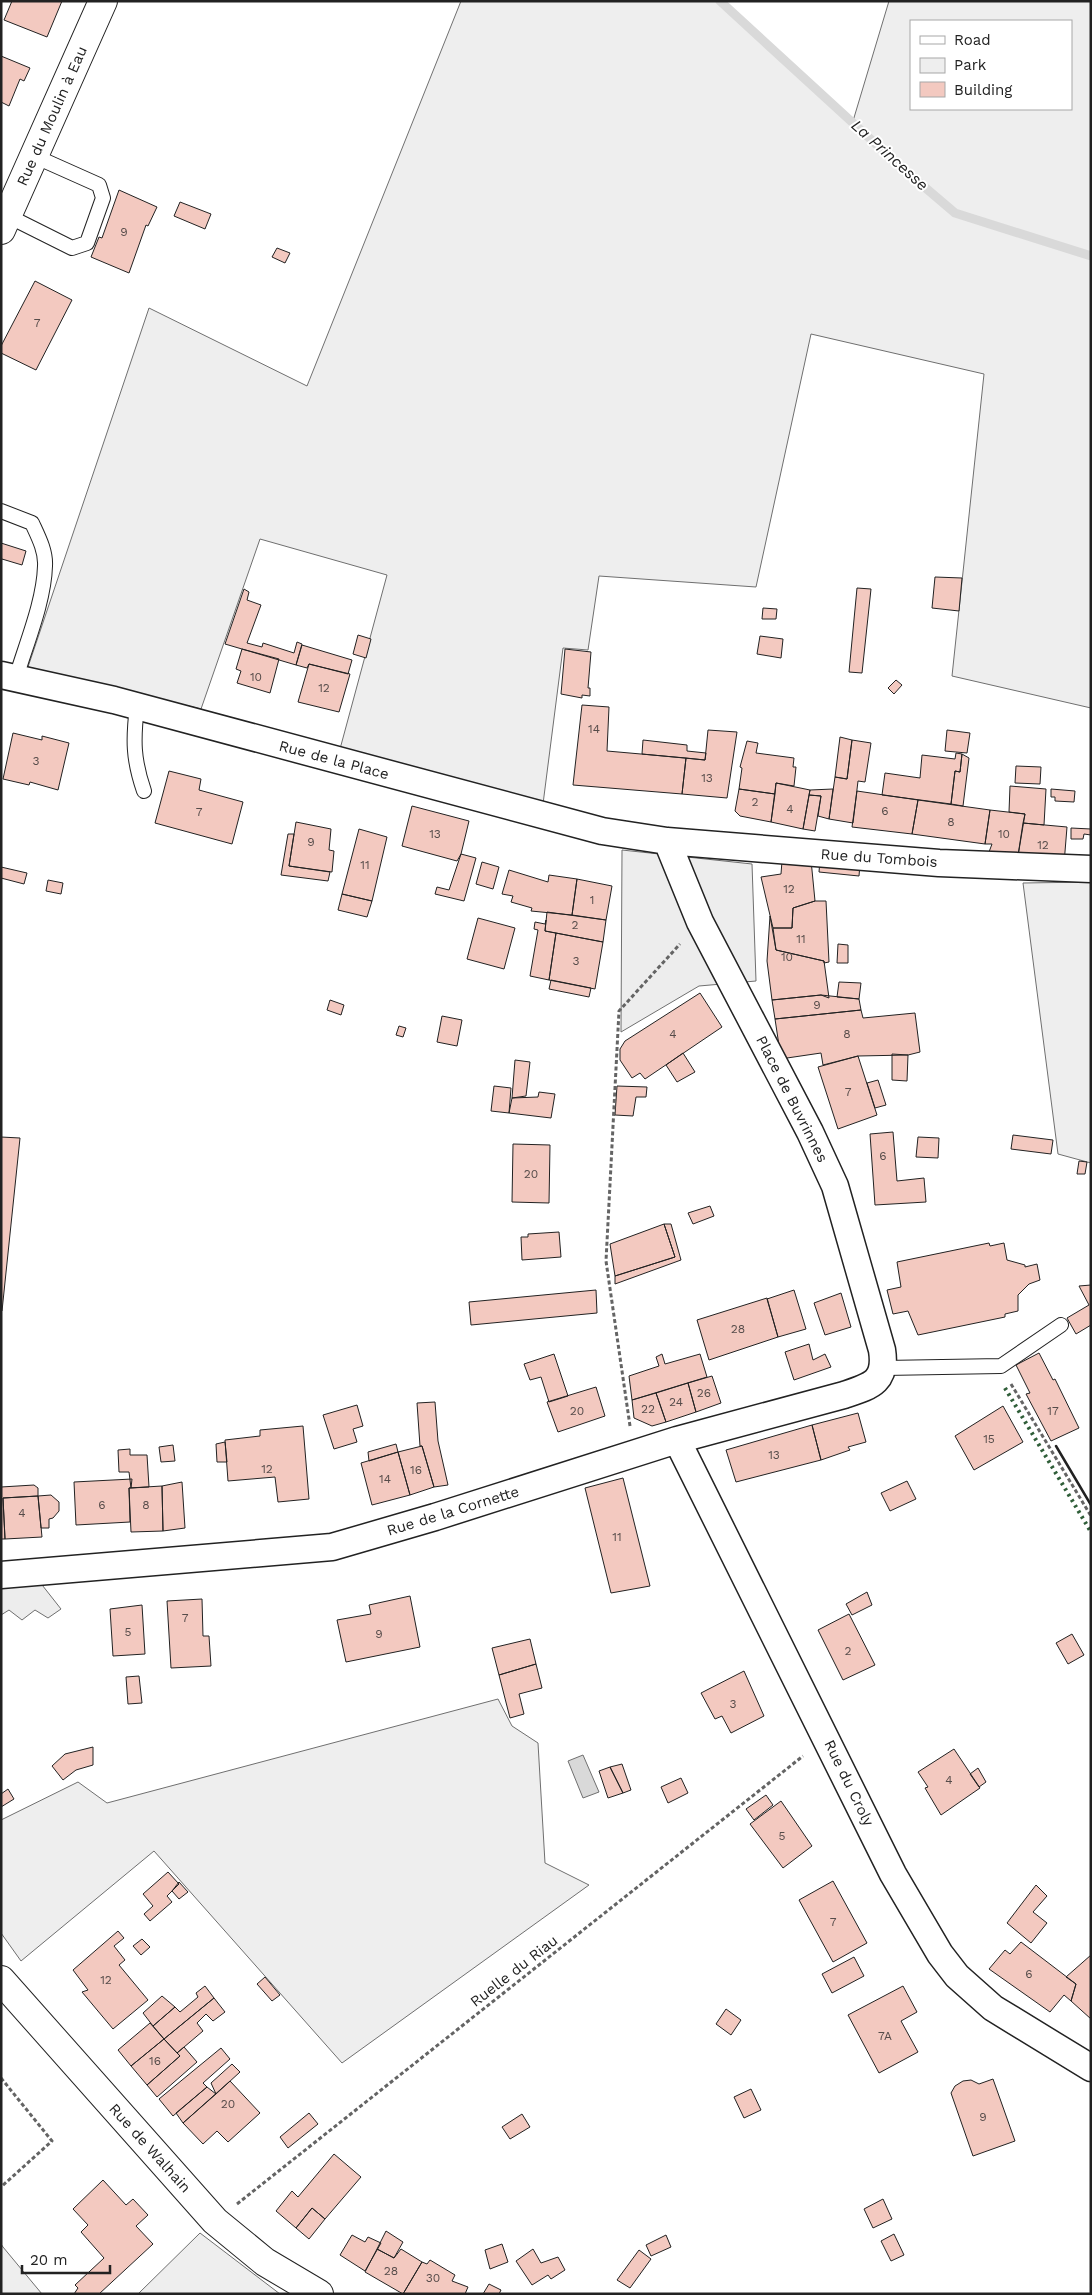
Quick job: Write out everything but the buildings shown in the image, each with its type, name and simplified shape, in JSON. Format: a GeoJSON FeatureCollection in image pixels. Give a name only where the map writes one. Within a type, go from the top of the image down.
{"type":"FeatureCollection","features":[{"type":"Feature","properties":{"kind":"street","name":"Rue du Moulin à Eau"},"geometry":{"type":"LineString","coordinates":[[4,223],[103,1]]}},
{"type":"Feature","properties":{"kind":"street","name":"Rue de la Place"},"geometry":{"type":"LineString","coordinates":[[9,677],[137,706],[602,831],[667,841]]}},
{"type":"Feature","properties":{"kind":"street","name":"Rue du Tombois"},"geometry":{"type":"LineString","coordinates":[[667,841],[939,863],[1091,869]]}},
{"type":"Feature","properties":{"kind":"street","name":"Place de Buvrinnes"},"geometry":{"type":"LineString","coordinates":[[667,841],[700,922],[810,1132],[835,1186],[882,1350],[884,1368]]}},
{"type":"Feature","properties":{"kind":"street","name":"Rue de la Cornette"},"geometry":{"type":"LineString","coordinates":[[1,1575],[332,1547],[435,1517],[677,1440],[868,1387],[876,1381],[884,1368]]}},
{"type":"Feature","properties":{"kind":"street","name":"Rue du Croly"},"geometry":{"type":"LineString","coordinates":[[677,1440],[893,1874],[922,1926],[957,1976],[993,2008],[1091,2068]]}},
{"type":"Feature","properties":{"kind":"street","name":"Rue de Walhain"},"geometry":{"type":"LineString","coordinates":[[1,1980],[215,2222],[265,2262],[319,2294]]}},
{"type":"Feature","properties":{"kind":"lane"},"geometry":{"type":"LineString","coordinates":[[4,223],[72,248],[87,243],[104,198],[99,185],[34,156]]}},
{"type":"Feature","properties":{"kind":"lane"},"geometry":{"type":"LineString","coordinates":[[1,511],[32,523],[41,542],[45,565],[41,592],[9,677]]}},
{"type":"Feature","properties":{"kind":"lane"},"geometry":{"type":"LineString","coordinates":[[137,706],[134,732],[135,765],[144,792]]}},
{"type":"Feature","properties":{"kind":"lane"},"geometry":{"type":"LineString","coordinates":[[884,1368],[1001,1366],[1061,1325]]}},
{"type":"Feature","properties":{"kind":"path"},"geometry":{"type":"LineString","coordinates":[[635,1454],[606,1261],[619,1011],[700,922]]}},
{"type":"Feature","properties":{"kind":"path"},"geometry":{"type":"LineString","coordinates":[[1001,1366],[1091,1516]]}},
{"type":"Feature","properties":{"kind":"path","name":"Ruelle du Riau"},"geometry":{"type":"LineString","coordinates":[[215,2222],[826,1737]]}},
{"type":"Feature","properties":{"kind":"path"},"geometry":{"type":"LineString","coordinates":[[1,2078],[52,2141],[1,2187]]}},
{"type":"Feature","properties":{"kind":"green space"},"geometry":{"type":"Polygon","coordinates":[[[461,1],[720,1],[853,121],[889,1],[1091,1],[1091,708],[952,676],[984,374],[811,334],[756,587],[599,576],[588,650],[563,648],[543,804],[340,749],[387,575],[260,539],[201,709],[28,667],[149,308],[307,386],[461,1]]]}},
{"type":"Feature","properties":{"kind":"green space"},"geometry":{"type":"Polygon","coordinates":[[[1091,882],[1091,1163],[1058,1154],[1023,883],[1091,882]]]}},
{"type":"Feature","properties":{"kind":"green space"},"geometry":{"type":"Polygon","coordinates":[[[498,1699],[512,1726],[538,1743],[545,1863],[589,1885],[342,2063],[154,1851],[21,1961],[1,1933],[1,1820],[78,1782],[107,1803],[498,1699]]]}},
{"type":"Feature","properties":{"kind":"green space"},"geometry":{"type":"Polygon","coordinates":[[[200,2233],[280,2294],[138,2294],[200,2233]]]}},
{"type":"Feature","properties":{"kind":"green space"},"geometry":{"type":"Polygon","coordinates":[[[1,2244],[3,2247],[42,2294],[1,2294],[1,2244]]]}},
{"type":"Feature","properties":{"kind":"shaded area"},"geometry":{"type":"Polygon","coordinates":[[[622,850],[752,864],[756,981],[699,986],[621,1032],[622,850]]]}},
{"type":"Feature","properties":{"kind":"shaded area"},"geometry":{"type":"Polygon","coordinates":[[[35,1576],[61,1609],[48,1618],[35,1610],[22,1620],[9,1610],[1,1615],[1,1580],[35,1576]]]}},
{"type":"Feature","properties":{"kind":"shaded area"},"geometry":{"type":"Polygon","coordinates":[[[583,1755],[599,1792],[583,1798],[568,1761],[583,1755]]]}},
{"type":"Feature","properties":{"kind":"waterway","name":"La Princesse"},"geometry":{"type":"LineString","coordinates":[[720,1],[901,167],[955,213],[1091,256]]}},
{"type":"Feature","properties":{"kind":"hedge"},"geometry":{"type":"LineString","coordinates":[[1005,1388],[1091,1532]]}},
{"type":"Feature","properties":{"kind":"wall"},"geometry":{"type":"LineString","coordinates":[[1056,1446],[1091,1505]]}}]}
